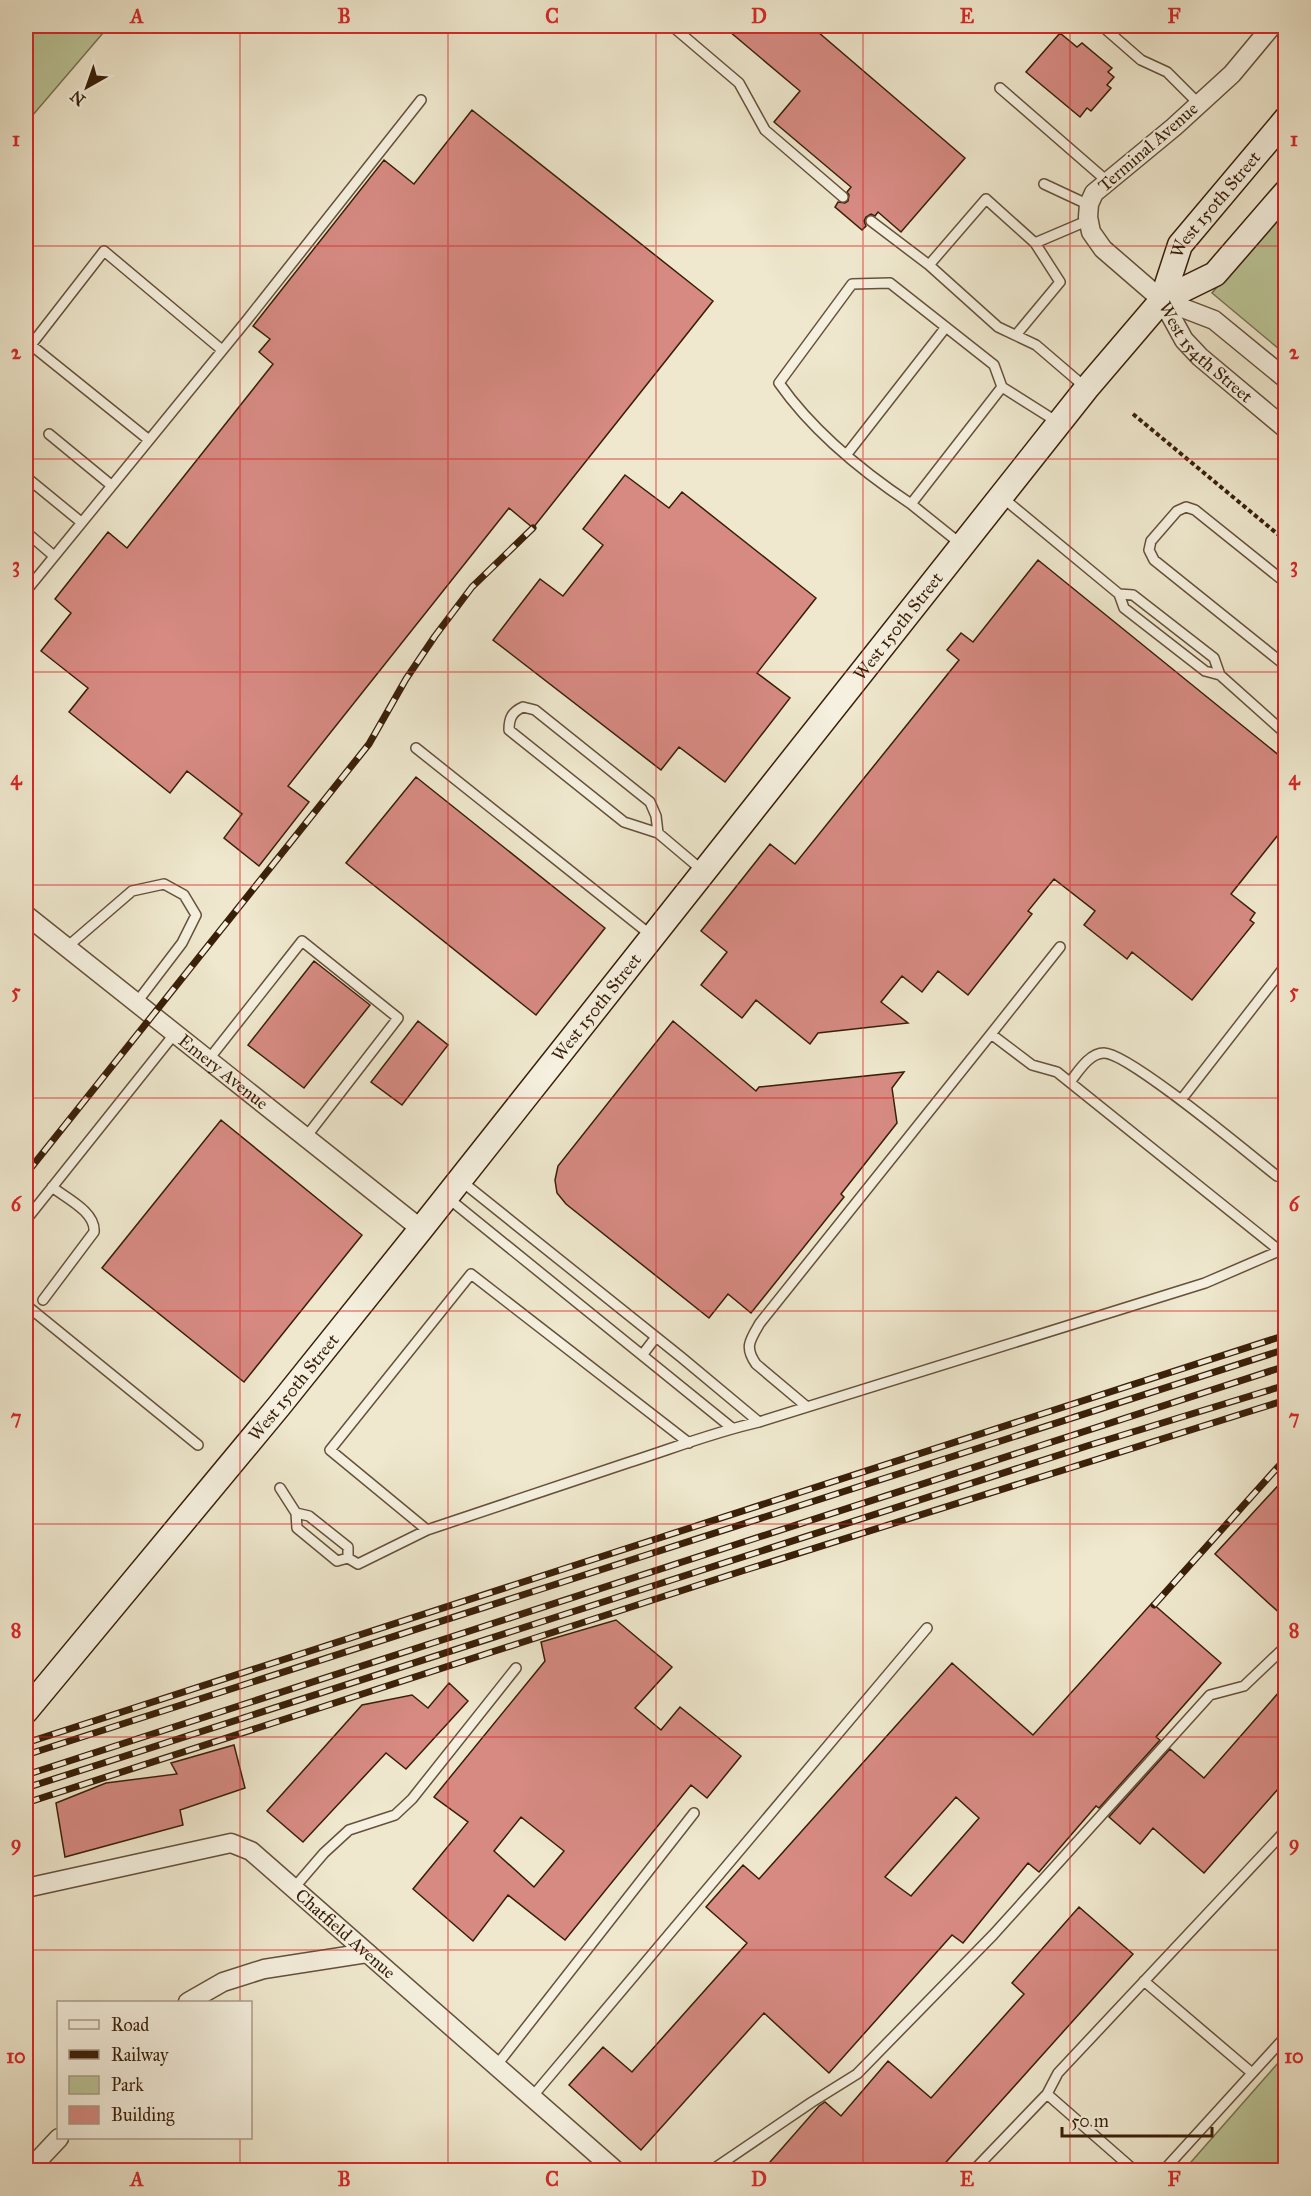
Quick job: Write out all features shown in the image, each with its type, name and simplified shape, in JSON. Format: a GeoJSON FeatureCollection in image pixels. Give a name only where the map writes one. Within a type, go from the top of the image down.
{"type":"FeatureCollection","features":[{"type":"Feature","properties":{"kind":"main road","name":"West 150th Street"},"geometry":{"type":"LineString","coordinates":[[26,1711],[279,1406],[1086,389],[1162,300],[1180,245],[1286,119]]}},
{"type":"Feature","properties":{"kind":"main road","name":"West 150th Street"},"geometry":{"type":"LineString","coordinates":[[1162,300],[1215,274],[1286,192]]}},
{"type":"Feature","properties":{"kind":"street","name":"Terminal Avenue"},"geometry":{"type":"LineString","coordinates":[[1089,213],[1094,193],[1232,74],[1272,26]]}},
{"type":"Feature","properties":{"kind":"street"},"geometry":{"type":"LineString","coordinates":[[1089,213],[1090,232],[1103,249],[1162,300]]}},
{"type":"Feature","properties":{"kind":"street","name":"West 154th Street"},"geometry":{"type":"LineString","coordinates":[[1162,300],[1214,320],[1286,379]]}},
{"type":"Feature","properties":{"kind":"street","name":"West 154th Street"},"geometry":{"type":"LineString","coordinates":[[1162,300],[1184,340],[1200,357],[1286,429]]}},
{"type":"Feature","properties":{"kind":"street","name":"Emery Avenue"},"geometry":{"type":"LineString","coordinates":[[26,915],[421,1228]]}},
{"type":"Feature","properties":{"kind":"street","name":"Chatfield Avenue"},"geometry":{"type":"LineString","coordinates":[[26,1888],[231,1843],[251,1851],[615,2170]]}},
{"type":"Feature","properties":{"kind":"street"},"geometry":{"type":"LineString","coordinates":[[190,2001],[223,1982],[264,1969],[368,1953]]}},
{"type":"Feature","properties":{"kind":"street"},"geometry":{"type":"LineString","coordinates":[[29,2170],[58,2139]]}},
{"type":"Feature","properties":{"kind":"lane"},"geometry":{"type":"LineString","coordinates":[[672,26],[739,83],[765,130],[843,197]]}},
{"type":"Feature","properties":{"kind":"lane"},"geometry":{"type":"LineString","coordinates":[[1102,26],[1141,60],[1167,72],[1198,104]]}},
{"type":"Feature","properties":{"kind":"lane"},"geometry":{"type":"LineString","coordinates":[[1000,88],[1107,181]]}},
{"type":"Feature","properties":{"kind":"lane"},"geometry":{"type":"LineString","coordinates":[[26,591],[421,100]]}},
{"type":"Feature","properties":{"kind":"lane"},"geometry":{"type":"LineString","coordinates":[[1035,243],[1089,213],[1044,184]]}},
{"type":"Feature","properties":{"kind":"lane"},"geometry":{"type":"LineString","coordinates":[[929,265],[986,199],[1035,243],[1060,282],[1016,335]]}},
{"type":"Feature","properties":{"kind":"lane"},"geometry":{"type":"LineString","coordinates":[[871,221],[929,265],[998,327],[1036,345],[1086,389]]}},
{"type":"Feature","properties":{"kind":"lane"},"geometry":{"type":"LineString","coordinates":[[149,440],[31,345],[104,251],[222,350]]}},
{"type":"Feature","properties":{"kind":"lane"},"geometry":{"type":"LineString","coordinates":[[962,545],[866,471],[795,406],[780,383],[852,284],[890,283],[994,365],[1002,387],[1059,423]]}},
{"type":"Feature","properties":{"kind":"lane"},"geometry":{"type":"LineString","coordinates":[[847,454],[946,327]]}},
{"type":"Feature","properties":{"kind":"lane"},"geometry":{"type":"LineString","coordinates":[[911,504],[1002,387]]}},
{"type":"Feature","properties":{"kind":"lane"},"geometry":{"type":"LineString","coordinates":[[49,434],[111,485]]}},
{"type":"Feature","properties":{"kind":"lane"},"geometry":{"type":"LineString","coordinates":[[26,477],[81,522]]}},
{"type":"Feature","properties":{"kind":"lane"},"geometry":{"type":"LineString","coordinates":[[1001,496],[1119,594],[1124,608],[1205,671],[1220,675],[1286,734]]}},
{"type":"Feature","properties":{"kind":"lane"},"geometry":{"type":"LineString","coordinates":[[1286,583],[1195,510],[1186,507],[1176,510],[1151,541],[1149,550],[1154,560],[1286,666]]}},
{"type":"Feature","properties":{"kind":"lane"},"geometry":{"type":"LineString","coordinates":[[26,532],[54,556]]}},
{"type":"Feature","properties":{"kind":"lane"},"geometry":{"type":"LineString","coordinates":[[1119,594],[1133,595],[1214,658],[1220,675]]}},
{"type":"Feature","properties":{"kind":"lane"},"geometry":{"type":"LineString","coordinates":[[658,833],[657,816],[650,802],[535,710],[523,706],[515,711],[509,721],[509,730],[624,822],[658,833],[703,871]]}},
{"type":"Feature","properties":{"kind":"lane"},"geometry":{"type":"LineString","coordinates":[[416,748],[652,936]]}},
{"type":"Feature","properties":{"kind":"lane"},"geometry":{"type":"LineString","coordinates":[[67,947],[132,891],[164,884],[184,895],[196,915],[182,943],[137,1002]]}},
{"type":"Feature","properties":{"kind":"lane"},"geometry":{"type":"LineString","coordinates":[[209,1059],[302,941],[390,1011],[398,1018],[306,1137]]}},
{"type":"Feature","properties":{"kind":"lane"},"geometry":{"type":"LineString","coordinates":[[806,1406],[756,1364],[748,1348],[752,1336],[1060,947]]}},
{"type":"Feature","properties":{"kind":"lane"},"geometry":{"type":"LineString","coordinates":[[1181,1100],[1286,965]]}},
{"type":"Feature","properties":{"kind":"lane"},"geometry":{"type":"LineString","coordinates":[[26,1220],[176,1032]]}},
{"type":"Feature","properties":{"kind":"lane"},"geometry":{"type":"LineString","coordinates":[[280,1488],[296,1513],[297,1528],[337,1561],[348,1558],[358,1564],[427,1530],[732,1428],[759,1422],[1194,1287],[1283,1249],[1057,1072],[1032,1065],[991,1034]]}},
{"type":"Feature","properties":{"kind":"lane"},"geometry":{"type":"LineString","coordinates":[[1070,1082],[1091,1058],[1098,1054],[1114,1054],[1181,1100],[1277,1176],[1286,1178]]}},
{"type":"Feature","properties":{"kind":"lane"},"geometry":{"type":"LineString","coordinates":[[43,1300],[94,1232],[89,1216],[52,1187]]}},
{"type":"Feature","properties":{"kind":"lane"},"geometry":{"type":"LineString","coordinates":[[453,1188],[656,1337],[759,1422]]}},
{"type":"Feature","properties":{"kind":"lane"},"geometry":{"type":"LineString","coordinates":[[453,1188],[643,1354],[732,1428]]}},
{"type":"Feature","properties":{"kind":"lane"},"geometry":{"type":"LineString","coordinates":[[427,1530],[330,1450],[471,1274],[689,1443]]}},
{"type":"Feature","properties":{"kind":"lane"},"geometry":{"type":"LineString","coordinates":[[26,1305],[198,1445]]}},
{"type":"Feature","properties":{"kind":"lane"},"geometry":{"type":"LineString","coordinates":[[643,1354],[656,1337]]}},
{"type":"Feature","properties":{"kind":"lane"},"geometry":{"type":"LineString","coordinates":[[296,1513],[309,1516],[348,1547],[348,1558]]}},
{"type":"Feature","properties":{"kind":"lane"},"geometry":{"type":"LineString","coordinates":[[532,2097],[927,1628]]}},
{"type":"Feature","properties":{"kind":"lane"},"geometry":{"type":"LineString","coordinates":[[712,2170],[857,2074],[993,1935],[1210,1695],[1244,1686],[1286,1646]]}},
{"type":"Feature","properties":{"kind":"lane"},"geometry":{"type":"LineString","coordinates":[[293,1889],[324,1853],[349,1830],[395,1815],[412,1799],[516,1668]]}},
{"type":"Feature","properties":{"kind":"lane"},"geometry":{"type":"LineString","coordinates":[[496,2066],[694,1813]]}},
{"type":"Feature","properties":{"kind":"lane"},"geometry":{"type":"LineString","coordinates":[[974,2170],[1047,2094],[1058,2073],[1286,1830]]}},
{"type":"Feature","properties":{"kind":"lane"},"geometry":{"type":"LineString","coordinates":[[1144,1981],[1252,2073]]}},
{"type":"Feature","properties":{"kind":"lane"},"geometry":{"type":"LineString","coordinates":[[1164,2170],[1286,2036]]}},
{"type":"Feature","properties":{"kind":"lane"},"geometry":{"type":"LineString","coordinates":[[1047,2094],[1134,2170]]}},
{"type":"Feature","properties":{"kind":"path"},"geometry":{"type":"LineString","coordinates":[[1132,414],[1286,541]]}},
{"type":"Feature","properties":{"kind":"green space"},"geometry":{"type":"Polygon","coordinates":[[[26,26],[109,26],[26,123],[26,26]]]}},
{"type":"Feature","properties":{"kind":"green space"},"geometry":{"type":"Polygon","coordinates":[[[1285,206],[1285,354],[1212,293],[1285,206]]]}},
{"type":"Feature","properties":{"kind":"green space"},"geometry":{"type":"Polygon","coordinates":[[[1285,2055],[1285,2156],[1273,2170],[1184,2170],[1285,2055]]]}},
{"type":"Feature","properties":{"kind":"building"},"geometry":{"type":"Polygon","coordinates":[[[723,26],[811,26],[965,158],[901,232],[878,212],[875,216],[871,214],[866,217],[864,221],[866,226],[862,230],[835,207],[838,202],[848,201],[847,192],[851,187],[774,122],[800,91],[723,26]]]}},
{"type":"Feature","properties":{"kind":"building"},"geometry":{"type":"Polygon","coordinates":[[[1060,33],[1077,47],[1082,43],[1112,68],[1108,72],[1114,77],[1107,85],[1111,88],[1091,111],[1087,108],[1080,117],[1026,72],[1060,33]]]}},
{"type":"Feature","properties":{"kind":"building"},"geometry":{"type":"Polygon","coordinates":[[[472,110],[713,301],[533,528],[509,508],[288,786],[309,802],[259,866],[224,838],[242,814],[187,771],[170,793],[69,712],[88,688],[41,651],[71,613],[55,599],[108,532],[127,548],[273,364],[259,352],[270,339],[253,326],[384,160],[414,184],[472,110]]]}},
{"type":"Feature","properties":{"kind":"building"},"geometry":{"type":"Polygon","coordinates":[[[625,475],[669,508],[682,492],[816,598],[757,673],[790,698],[725,782],[679,747],[661,770],[493,640],[540,579],[563,596],[603,545],[583,529],[625,475]]]}},
{"type":"Feature","properties":{"kind":"building"},"geometry":{"type":"Polygon","coordinates":[[[1038,560],[1286,761],[1286,825],[1231,894],[1255,913],[1250,920],[1254,923],[1192,1000],[1132,952],[1127,959],[1084,925],[1095,911],[1054,879],[1028,911],[1032,914],[968,995],[938,971],[922,992],[902,976],[881,1002],[908,1023],[818,1033],[810,1044],[756,1000],[742,1018],[701,985],[727,952],[701,931],[770,844],[795,864],[959,660],[947,650],[961,633],[973,642],[1038,560]]]}},
{"type":"Feature","properties":{"kind":"building"},"geometry":{"type":"Polygon","coordinates":[[[416,777],[605,928],[536,1015],[346,863],[416,777]]]}},
{"type":"Feature","properties":{"kind":"building"},"geometry":{"type":"Polygon","coordinates":[[[314,961],[370,1005],[304,1088],[248,1045],[314,961]]]}},
{"type":"Feature","properties":{"kind":"building"},"geometry":{"type":"Polygon","coordinates":[[[418,1021],[448,1045],[402,1105],[371,1082],[418,1021]]]}},
{"type":"Feature","properties":{"kind":"building"},"geometry":{"type":"Polygon","coordinates":[[[673,1021],[756,1091],[759,1087],[904,1072],[892,1088],[897,1123],[841,1194],[844,1197],[751,1313],[728,1294],[709,1318],[566,1204],[557,1193],[555,1180],[558,1166],[673,1021]]]}},
{"type":"Feature","properties":{"kind":"building"},"geometry":{"type":"Polygon","coordinates":[[[221,1120],[362,1235],[244,1382],[102,1268],[221,1120]]]}},
{"type":"Feature","properties":{"kind":"building"},"geometry":{"type":"Polygon","coordinates":[[[1286,1477],[1286,1619],[1215,1554],[1286,1477]]]}},
{"type":"Feature","properties":{"kind":"building"},"geometry":{"type":"Polygon","coordinates":[[[1152,1603],[1221,1663],[1156,1737],[1160,1740],[1099,1808],[1096,1806],[1039,1872],[1028,1863],[963,1943],[952,1935],[829,2073],[764,2013],[641,2150],[569,2085],[603,2047],[632,2072],[747,1943],[706,1907],[743,1865],[759,1879],[952,1663],[1033,1735],[1152,1603]],[[956,1797],[885,1877],[911,1896],[979,1818],[956,1797]]]}},
{"type":"Feature","properties":{"kind":"building"},"geometry":{"type":"Polygon","coordinates":[[[616,1620],[672,1667],[635,1708],[661,1730],[680,1707],[741,1756],[707,1798],[691,1785],[565,1940],[508,1895],[473,1941],[413,1889],[468,1822],[434,1797],[545,1661],[541,1642],[616,1620]],[[521,1817],[494,1851],[534,1887],[564,1851],[521,1817]]]}},
{"type":"Feature","properties":{"kind":"building"},"geometry":{"type":"Polygon","coordinates":[[[449,1683],[468,1701],[406,1769],[386,1753],[303,1842],[267,1811],[362,1705],[412,1695],[428,1708],[449,1683]]]}},
{"type":"Feature","properties":{"kind":"building"},"geometry":{"type":"Polygon","coordinates":[[[1286,1684],[1286,1780],[1204,1873],[1153,1828],[1140,1844],[1109,1817],[1170,1749],[1204,1778],[1286,1684]]]}},
{"type":"Feature","properties":{"kind":"building"},"geometry":{"type":"Polygon","coordinates":[[[234,1745],[245,1788],[180,1810],[183,1825],[65,1857],[56,1803],[106,1783],[177,1774],[171,1763],[234,1745]]]}},
{"type":"Feature","properties":{"kind":"building"},"geometry":{"type":"Polygon","coordinates":[[[1079,1907],[1133,1954],[939,2170],[763,2170],[819,2106],[825,2102],[841,2116],[888,2061],[931,2098],[1024,1994],[1012,1983],[1079,1907]]]}},
{"type":"Feature","properties":{"kind":"railway"},"geometry":{"type":"LineString","coordinates":[[26,1174],[369,744],[406,679],[472,587],[533,528]]}},
{"type":"Feature","properties":{"kind":"railway"},"geometry":{"type":"LineString","coordinates":[[26,1743],[1286,1335]]}},
{"type":"Feature","properties":{"kind":"railway"},"geometry":{"type":"LineString","coordinates":[[26,1755],[1286,1349]]}},
{"type":"Feature","properties":{"kind":"railway"},"geometry":{"type":"LineString","coordinates":[[26,1775],[1286,1366]]}},
{"type":"Feature","properties":{"kind":"railway"},"geometry":{"type":"LineString","coordinates":[[26,1788],[1087,1446],[1286,1385]]}},
{"type":"Feature","properties":{"kind":"railway"},"geometry":{"type":"LineString","coordinates":[[26,1803],[742,1571],[1286,1400]]}},
{"type":"Feature","properties":{"kind":"railway"},"geometry":{"type":"LineString","coordinates":[[1154,1605],[1286,1458]]}}]}
